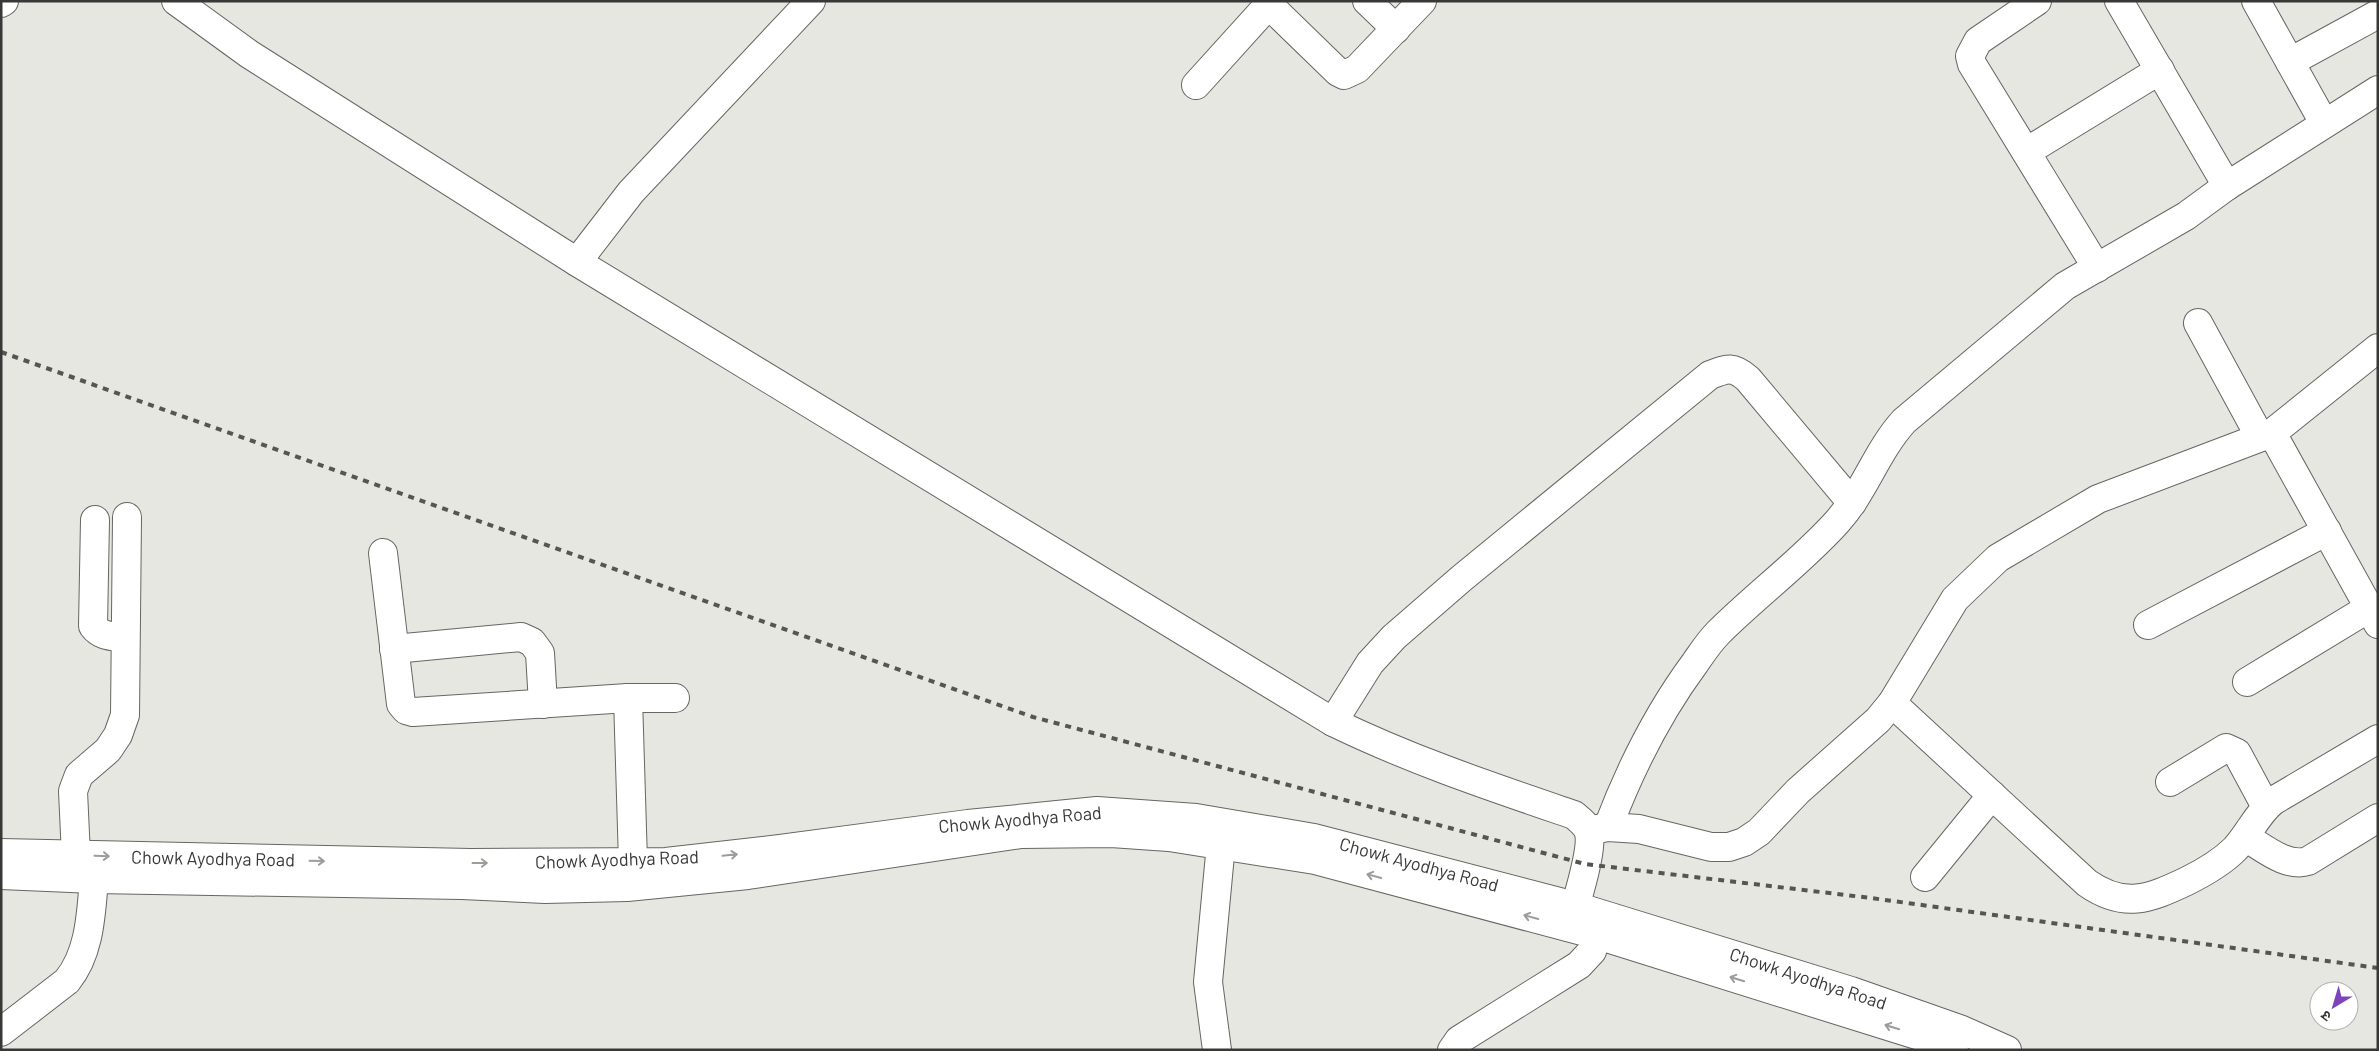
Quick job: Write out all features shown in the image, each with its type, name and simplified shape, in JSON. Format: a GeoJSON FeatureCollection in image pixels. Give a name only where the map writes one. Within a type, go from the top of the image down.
{"type":"FeatureCollection","features":[{"type":"Feature","properties":{"kind":"street"},"geometry":{"type":"LineString","coordinates":[[176,1],[249,54],[577,262],[1333,722],[1423,763],[1574,815],[1598,829],[1639,829],[1711,847],[1729,847],[1744,842],[1760,832],[1798,791],[1878,720],[1892,703],[1955,599],[1998,558],[2098,499],[2266,435],[2378,348]]}},
{"type":"Feature","properties":{"kind":"street"},"geometry":{"type":"LineString","coordinates":[[577,262],[631,192],[811,1]]}},
{"type":"Feature","properties":{"kind":"street"},"geometry":{"type":"LineString","coordinates":[[1367,1],[1396,28]]}},
{"type":"Feature","properties":{"kind":"street"},"geometry":{"type":"LineString","coordinates":[[1196,85],[1271,3],[1338,72],[1344,75],[1356,70],[1422,1]]}},
{"type":"Feature","properties":{"kind":"street"},"geometry":{"type":"LineString","coordinates":[[2038,1],[1978,41],[1970,56],[1972,64],[2097,268]]}},
{"type":"Feature","properties":{"kind":"street"},"geometry":{"type":"LineString","coordinates":[[2119,1],[2228,186]]}},
{"type":"Feature","properties":{"kind":"street"},"geometry":{"type":"LineString","coordinates":[[2256,1],[2324,123]]}},
{"type":"Feature","properties":{"kind":"street"},"geometry":{"type":"LineString","coordinates":[[2290,62],[2378,14]]}},
{"type":"Feature","properties":{"kind":"street"},"geometry":{"type":"LineString","coordinates":[[2026,152],[2160,70]]}},
{"type":"Feature","properties":{"kind":"street"},"geometry":{"type":"LineString","coordinates":[[1572,917],[1590,838],[1620,795],[1650,734],[1675,690],[1716,635],[1837,523],[1869,476],[1881,450],[1904,422],[2065,286],[2179,220],[2324,123],[2378,90]]}},
{"type":"Feature","properties":{"kind":"street"},"geometry":{"type":"LineString","coordinates":[[2198,323],[2327,531],[2373,616],[2247,682]]}},
{"type":"Feature","properties":{"kind":"street"},"geometry":{"type":"LineString","coordinates":[[1333,722],[1370,664],[1394,637],[1462,578],[1710,375],[1726,369],[1737,370],[1748,379],[1852,503]]}},
{"type":"Feature","properties":{"kind":"street"},"geometry":{"type":"LineString","coordinates":[[76,856],[73,791],[79,775],[108,750],[118,735],[124,715],[126,517]]}},
{"type":"Feature","properties":{"kind":"street"},"geometry":{"type":"LineString","coordinates":[[95,520],[93,626],[97,632],[104,635],[125,638]]}},
{"type":"Feature","properties":{"kind":"street"},"geometry":{"type":"LineString","coordinates":[[2148,625],[2327,531]]}},
{"type":"Feature","properties":{"kind":"street"},"geometry":{"type":"LineString","coordinates":[[382,553],[401,704],[406,710],[413,712],[628,698],[675,698]]}},
{"type":"Feature","properties":{"kind":"street"},"geometry":{"type":"LineString","coordinates":[[394,648],[521,637],[532,642],[540,653],[543,704]]}},
{"type":"Feature","properties":{"kind":"street"},"geometry":{"type":"LineString","coordinates":[[628,698],[633,862]]}},
{"type":"Feature","properties":{"kind":"street"},"geometry":{"type":"LineString","coordinates":[[1892,703],[2087,883],[2104,894],[2119,899],[2144,899],[2211,869],[2245,837],[2266,807],[2378,739]]}},
{"type":"Feature","properties":{"kind":"street"},"geometry":{"type":"LineString","coordinates":[[2170,782],[2226,748],[2238,754],[2266,807]]}},
{"type":"Feature","properties":{"kind":"street"},"geometry":{"type":"LineString","coordinates":[[1925,877],[1992,795]]}},
{"type":"Feature","properties":{"kind":"street","name":"Chowk Ayodhya Road"},"geometry":{"type":"LineString","coordinates":[[1,874],[94,879],[462,884],[545,876],[633,862],[666,862],[780,850],[968,824],[1096,811],[1196,818],[1314,838],[1572,917],[1851,991],[1962,1030],[2007,1050]]}},
{"type":"Feature","properties":{"kind":"street"},"geometry":{"type":"LineString","coordinates":[[2245,837],[2290,863],[2299,864],[2308,862],[2378,818]]}},
{"type":"Feature","properties":{"kind":"street","name":"Chowk Ayodhya Road"},"geometry":{"type":"LineString","coordinates":[[1,853],[545,876],[627,887],[748,874],[1021,834],[1111,833],[1221,844],[1316,860],[1572,917],[1597,935],[1919,1043],[1954,1050]]}},
{"type":"Feature","properties":{"kind":"street"},"geometry":{"type":"LineString","coordinates":[[1217,1050],[1208,982],[1221,844]]}},
{"type":"Feature","properties":{"kind":"street"},"geometry":{"type":"LineString","coordinates":[[1,1032],[67,981],[75,972],[81,961],[91,913],[94,879]]}},
{"type":"Feature","properties":{"kind":"street"},"geometry":{"type":"LineString","coordinates":[[1452,1050],[1459,1040],[1579,965],[1592,951],[1597,935]]}},
{"type":"Feature","properties":{"kind":"railway"},"geometry":{"type":"LineString","coordinates":[[1,352],[1033,717],[1585,864],[1871,898],[2378,968]]}}]}
